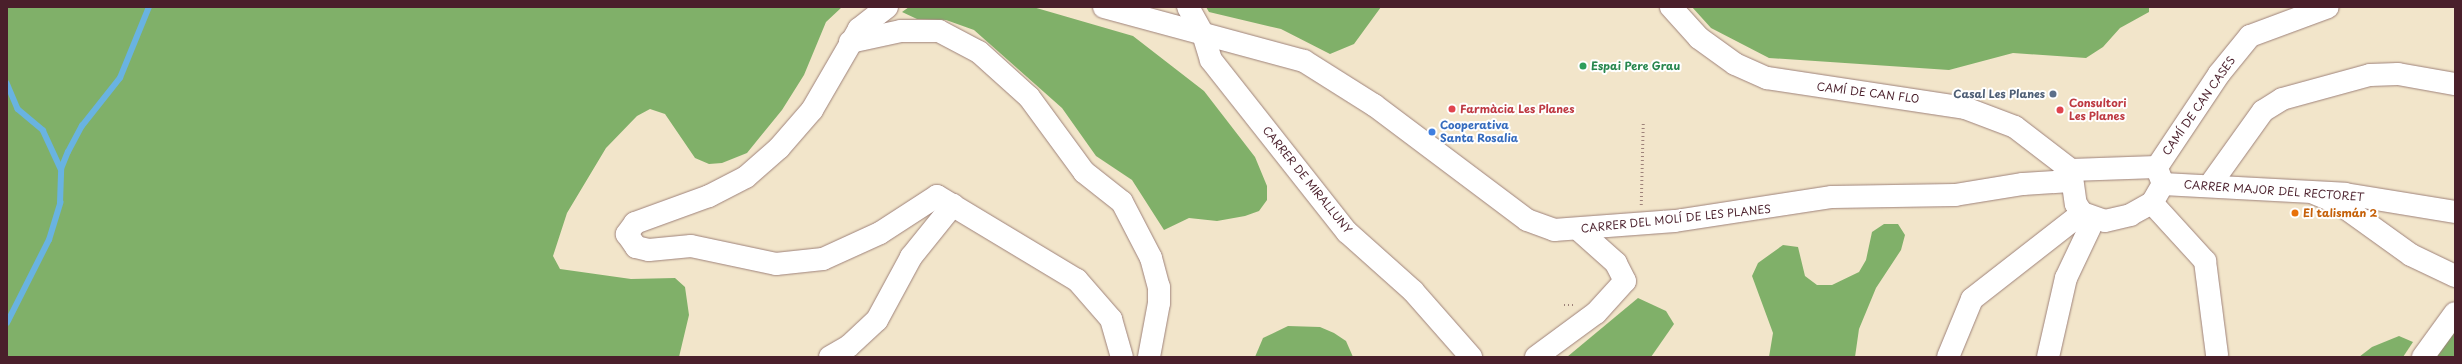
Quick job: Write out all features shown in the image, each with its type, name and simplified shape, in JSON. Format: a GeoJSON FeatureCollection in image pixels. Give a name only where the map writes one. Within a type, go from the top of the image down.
{"type":"FeatureCollection","features":[{"type":"Feature","properties":{"kind":"street"},"geometry":{"type":"LineString","coordinates":[[887,7],[859,29],[850,42],[812,110],[779,148],[746,177],[709,196],[635,223],[627,234],[636,247],[648,250],[691,246],[776,264],[823,259],[880,233],[937,196],[1077,280],[1111,318],[1122,357]]}},
{"type":"Feature","properties":{"kind":"street","name":"CARRER DEL MOLÍ DE LES PLANES"},"geometry":{"type":"LineString","coordinates":[[1104,7],[1204,39],[1304,61],[1379,110],[1527,220],[1554,230],[1579,230],[1641,221],[1675,221],[1764,210],[1832,197],[1955,195],[2070,175],[2160,176]]}},
{"type":"Feature","properties":{"kind":"street","name":"CARRER DE MIRALLUNY"},"geometry":{"type":"LineString","coordinates":[[1188,7],[1204,39],[1211,60],[1347,232],[1413,291],[1471,357]]}},
{"type":"Feature","properties":{"kind":"street","name":"CAMÍ DE CAN FLO"},"geometry":{"type":"LineString","coordinates":[[1671,7],[1698,38],[1735,64],[1767,78],[1965,108],[2015,127],[2070,175]]}},
{"type":"Feature","properties":{"kind":"street","name":"CAMÍ DE CAN CASES"},"geometry":{"type":"LineString","coordinates":[[2152,203],[2160,176],[2219,74],[2250,36],[2328,7]]}},
{"type":"Feature","properties":{"kind":"street"},"geometry":{"type":"LineString","coordinates":[[850,42],[901,30],[939,31],[979,52],[1029,97],[1084,172],[1122,202],[1151,258],[1158,279],[1159,303],[1150,357]]}},
{"type":"Feature","properties":{"kind":"street"},"geometry":{"type":"LineString","coordinates":[[2210,185],[2263,111],[2282,99],[2370,75],[2398,74],[2455,84]]}},
{"type":"Feature","properties":{"kind":"street"},"geometry":{"type":"LineString","coordinates":[[2070,175],[2076,204],[2088,216],[2119,219],[2152,203],[2205,261],[2217,355]]}},
{"type":"Feature","properties":{"kind":"street","name":"CARRER MAJOR DEL RECTORET"},"geometry":{"type":"LineString","coordinates":[[2160,176],[2210,185],[2313,192],[2455,212]]}},
{"type":"Feature","properties":{"kind":"street"},"geometry":{"type":"LineString","coordinates":[[2313,192],[2340,204],[2417,259],[2455,276]]}},
{"type":"Feature","properties":{"kind":"street"},"geometry":{"type":"LineString","coordinates":[[830,357],[849,346],[876,320],[911,257],[953,205]]}},
{"type":"Feature","properties":{"kind":"street"},"geometry":{"type":"LineString","coordinates":[[1948,357],[1972,299],[2088,216]]}},
{"type":"Feature","properties":{"kind":"street"},"geometry":{"type":"LineString","coordinates":[[2048,357],[2066,278],[2088,216]]}},
{"type":"Feature","properties":{"kind":"street"},"geometry":{"type":"LineString","coordinates":[[1536,357],[1596,313],[1625,281],[1616,263],[1579,230]]}},
{"type":"Feature","properties":{"kind":"street"},"geometry":{"type":"LineString","coordinates":[[2423,357],[2455,313]]}},
{"type":"Feature","properties":{"kind":"path"},"geometry":{"type":"LineString","coordinates":[[1641,221],[1643,123]]}},
{"type":"Feature","properties":{"kind":"green space"},"geometry":{"type":"Polygon","coordinates":[[[7,7],[842,7],[826,22],[804,75],[782,110],[747,153],[722,163],[709,164],[695,158],[665,114],[650,109],[637,116],[606,148],[567,213],[553,256],[560,269],[631,279],[675,278],[685,287],[689,315],[679,357],[7,357],[7,7]]]}},
{"type":"Feature","properties":{"kind":"green space"},"geometry":{"type":"Polygon","coordinates":[[[909,7],[1033,7],[1133,36],[1204,91],[1255,157],[1267,186],[1267,200],[1259,211],[1245,216],[1217,221],[1189,218],[1164,230],[1132,180],[1096,156],[1062,108],[974,30],[946,20],[917,19],[902,12],[909,7]]]}},
{"type":"Feature","properties":{"kind":"green space"},"geometry":{"type":"Polygon","coordinates":[[[1206,7],[1381,7],[1354,44],[1330,54],[1281,29],[1209,12],[1206,7]]]}},
{"type":"Feature","properties":{"kind":"green space"},"geometry":{"type":"Polygon","coordinates":[[[1692,7],[2149,7],[2149,12],[2120,28],[2103,47],[2086,58],[2013,53],[1949,70],[1769,58],[1711,28],[1692,7]]]}},
{"type":"Feature","properties":{"kind":"green space"},"geometry":{"type":"Polygon","coordinates":[[[1884,224],[1898,224],[1905,235],[1901,250],[1876,288],[1859,329],[1855,357],[1769,357],[1773,333],[1752,276],[1758,263],[1783,245],[1798,247],[1805,276],[1817,285],[1832,285],[1859,272],[1866,260],[1872,232],[1884,224]]]}},
{"type":"Feature","properties":{"kind":"green space"},"geometry":{"type":"Polygon","coordinates":[[[1638,298],[1666,311],[1674,324],[1651,357],[1567,357],[1638,298]]]}},
{"type":"Feature","properties":{"kind":"green space"},"geometry":{"type":"Polygon","coordinates":[[[1288,326],[1320,327],[1334,333],[1346,341],[1353,357],[1255,357],[1263,338],[1288,326]]]}},
{"type":"Feature","properties":{"kind":"green space"},"geometry":{"type":"Polygon","coordinates":[[[2455,326],[2455,357],[2430,357],[2455,326]]]}},
{"type":"Feature","properties":{"kind":"green space"},"geometry":{"type":"Polygon","coordinates":[[[2399,336],[2413,342],[2403,357],[2359,357],[2372,347],[2399,336]]]}},
{"type":"Feature","properties":{"kind":"waterway"},"geometry":{"type":"LineString","coordinates":[[7,323],[49,240],[60,203],[61,169],[68,152],[82,126],[120,78],[149,7]]}},
{"type":"Feature","properties":{"kind":"waterway"},"geometry":{"type":"LineString","coordinates":[[7,83],[18,109],[43,130],[61,169]]}},
{"type":"Feature","properties":{"kind":"place","name":"Espai Pere Grau"},"geometry":{"type":"Point","coordinates":[1583,66]}},
{"type":"Feature","properties":{"kind":"place","name":"Casal Les Planes"},"geometry":{"type":"Point","coordinates":[2053,94]}},
{"type":"Feature","properties":{"kind":"place","name":"Farmàcia Les Planes"},"geometry":{"type":"Point","coordinates":[1452,109]}},
{"type":"Feature","properties":{"kind":"place","name":"Consultori Les Planes"},"geometry":{"type":"Point","coordinates":[2060,110]}},
{"type":"Feature","properties":{"kind":"place","name":"Cooperativa Santa Rosalia"},"geometry":{"type":"Point","coordinates":[1432,132]}},
{"type":"Feature","properties":{"kind":"place","name":"El talismán 2"},"geometry":{"type":"Point","coordinates":[2295,213]}}]}
